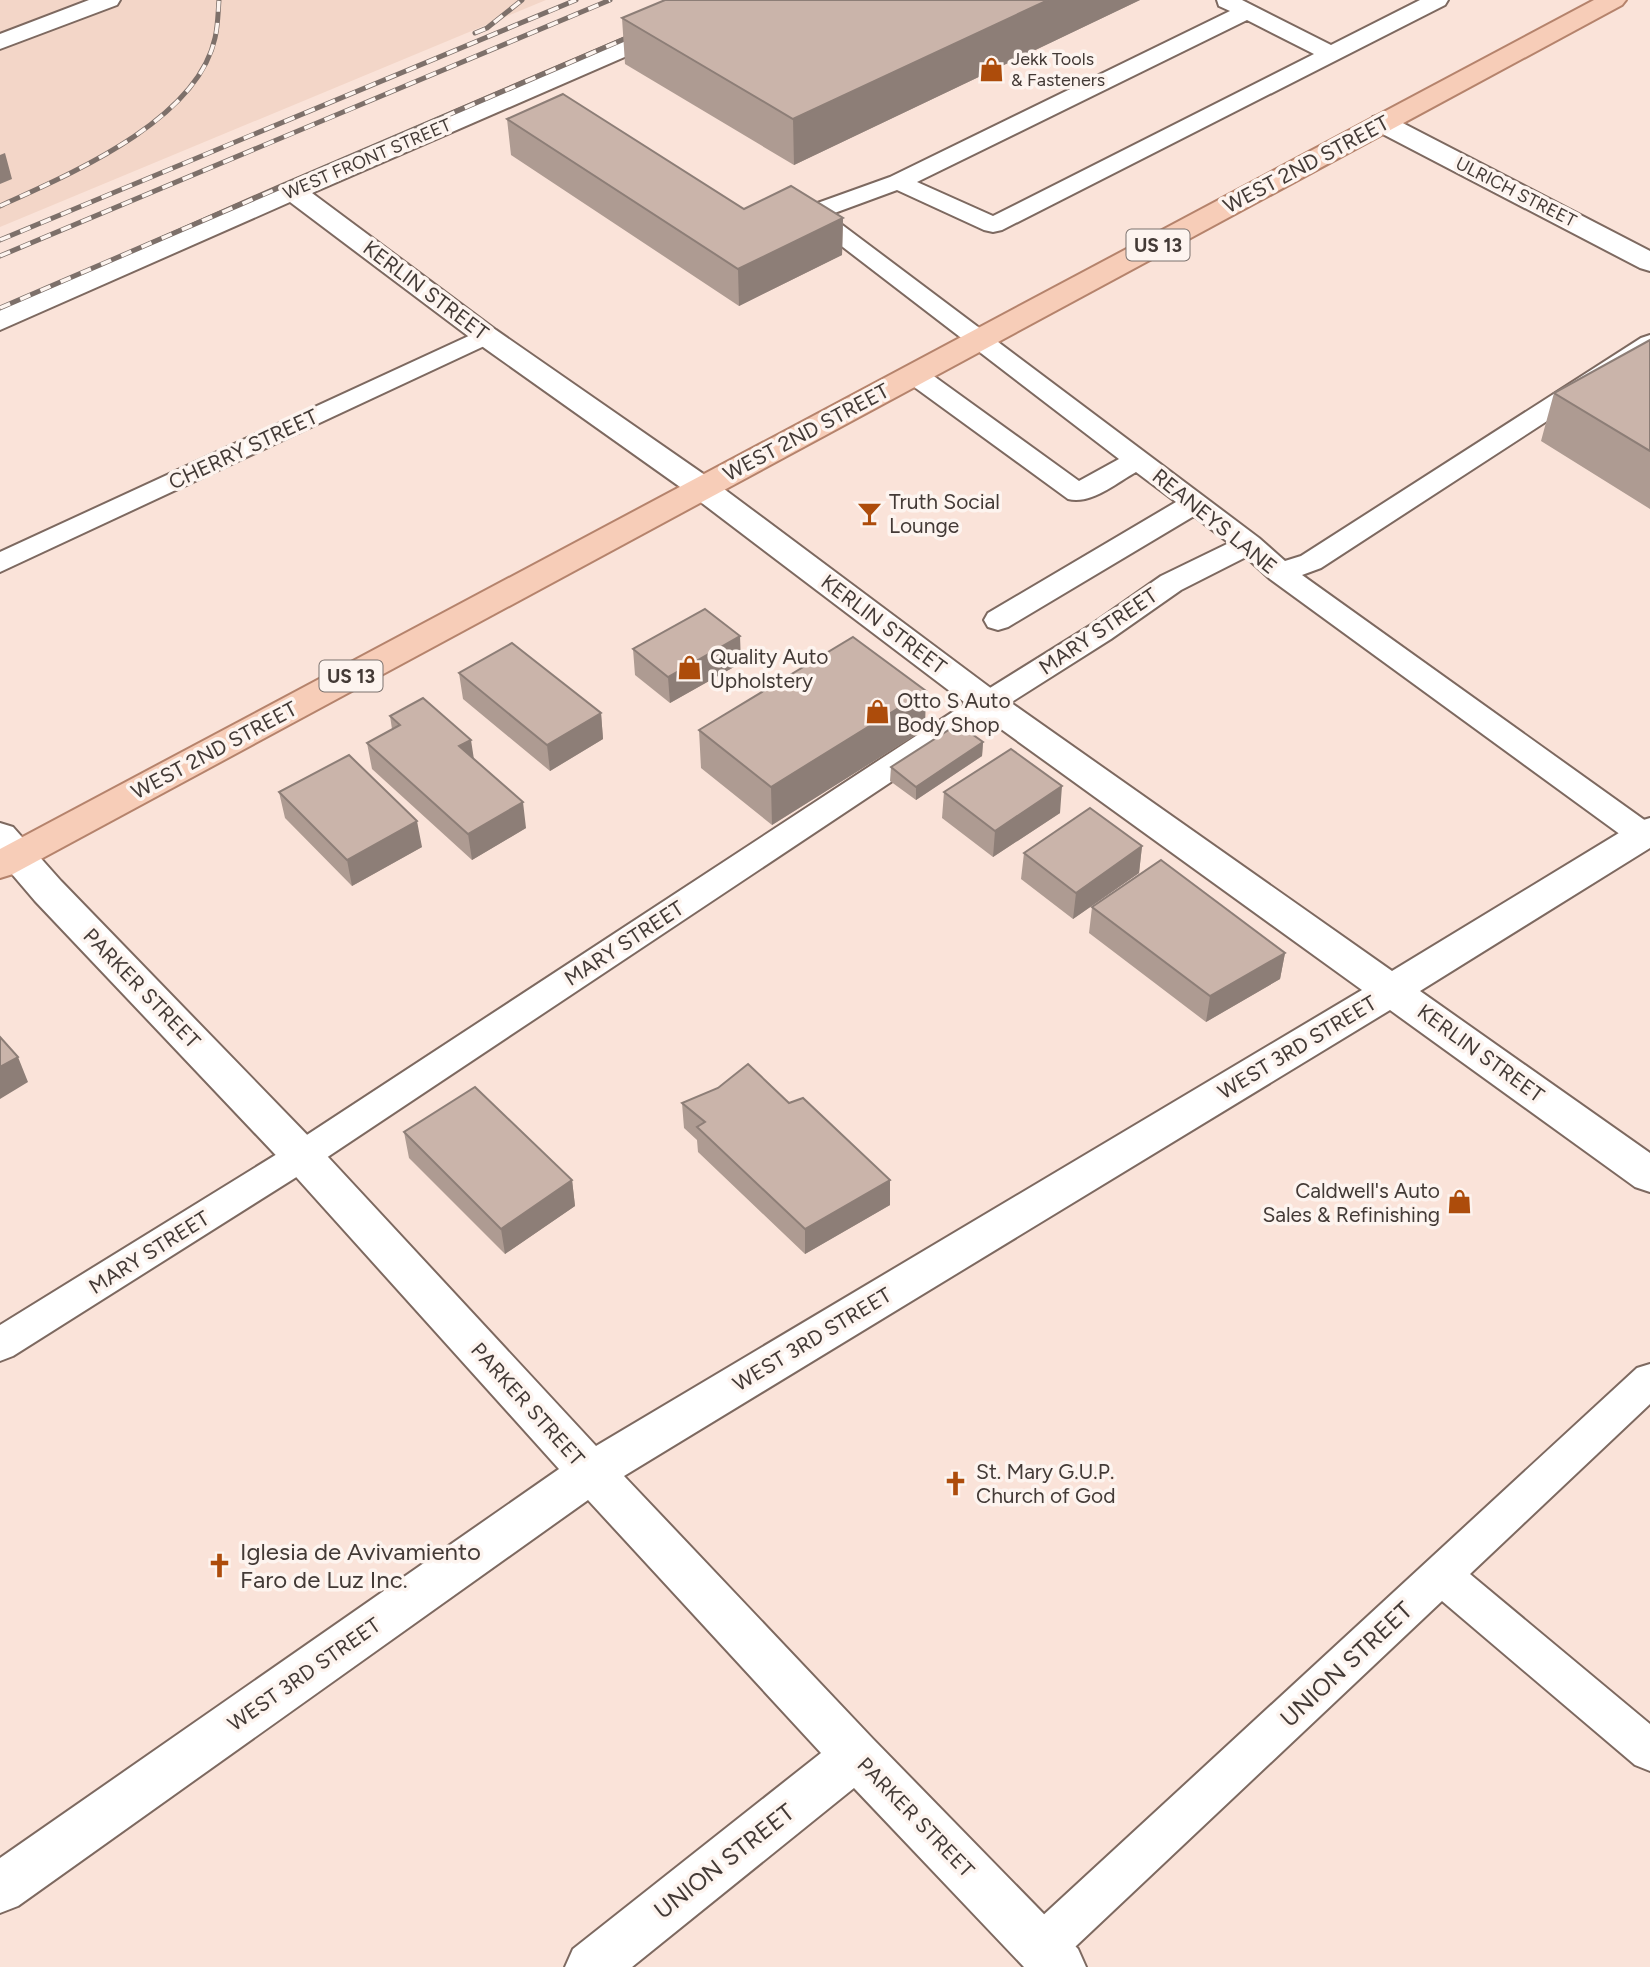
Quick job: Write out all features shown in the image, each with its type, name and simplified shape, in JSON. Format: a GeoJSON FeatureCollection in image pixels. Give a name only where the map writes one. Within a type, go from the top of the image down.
{"type":"FeatureCollection","features":[{"type":"Feature","properties":{"kind":"main road","name":"WEST 2ND STREET"},"geometry":{"type":"LineString","coordinates":[[6,852],[982,340],[1613,0]]}},
{"type":"Feature","properties":{"kind":"street","name":"WEST FRONT STREET"},"geometry":{"type":"LineString","coordinates":[[0,321],[292,191],[734,0]]}},
{"type":"Feature","properties":{"kind":"street","name":"ULRICH STREET"},"geometry":{"type":"LineString","coordinates":[[1382,123],[1650,262]]}},
{"type":"Feature","properties":{"kind":"street","name":"KERLIN STREET"},"geometry":{"type":"LineString","coordinates":[[292,191],[486,336],[701,487],[988,703],[1650,1175]]}},
{"type":"Feature","properties":{"kind":"street","name":"WEST 3RD STREET"},"geometry":{"type":"LineString","coordinates":[[0,1888],[591,1472],[1392,990],[1647,833]]}},
{"type":"Feature","properties":{"kind":"street","name":"PARKER STREET"},"geometry":{"type":"LineString","coordinates":[[6,852],[48,891],[302,1156],[856,1756],[1051,1957]]}},
{"type":"Feature","properties":{"kind":"street","name":"UNION STREET"},"geometry":{"type":"LineString","coordinates":[[591,1967],[856,1756]]}},
{"type":"Feature","properties":{"kind":"lane"},"geometry":{"type":"LineString","coordinates":[[0,42],[109,0]]}},
{"type":"Feature","properties":{"kind":"lane"},"geometry":{"type":"LineString","coordinates":[[1225,0],[1331,54]]}},
{"type":"Feature","properties":{"kind":"lane"},"geometry":{"type":"LineString","coordinates":[[898,182],[993,225],[1437,0]]}},
{"type":"Feature","properties":{"kind":"lane"},"geometry":{"type":"LineString","coordinates":[[898,182],[1248,12]]}},
{"type":"Feature","properties":{"kind":"lane","name":"REANEYS LANE"},"geometry":{"type":"LineString","coordinates":[[898,182],[802,206],[1249,544],[1280,573],[1647,833]]}},
{"type":"Feature","properties":{"kind":"lane","name":"CHERRY STREET"},"geometry":{"type":"LineString","coordinates":[[0,563],[486,336]]}},
{"type":"Feature","properties":{"kind":"lane"},"geometry":{"type":"LineString","coordinates":[[1280,573],[1311,562],[1650,344]]}},
{"type":"Feature","properties":{"kind":"lane"},"geometry":{"type":"LineString","coordinates":[[915,375],[1078,493],[1138,459]]}},
{"type":"Feature","properties":{"kind":"lane"},"geometry":{"type":"LineString","coordinates":[[998,620],[1195,503]]}},
{"type":"Feature","properties":{"kind":"lane","name":"MARY STREET"},"geometry":{"type":"LineString","coordinates":[[0,1345],[302,1156],[988,703],[1101,632],[1171,583],[1249,544]]}},
{"type":"Feature","properties":{"kind":"lane","name":"UNION STREET"},"geometry":{"type":"LineString","coordinates":[[1051,1957],[1441,1575],[1650,1380]]}},
{"type":"Feature","properties":{"kind":"lane"},"geometry":{"type":"LineString","coordinates":[[1441,1575],[1650,1751]]}},
{"type":"Feature","properties":{"kind":"shaded area"},"geometry":{"type":"Polygon","coordinates":[[[0,0],[546,0],[0,227],[0,0]]]}},
{"type":"Feature","properties":{"kind":"building"},"geometry":{"type":"Polygon","coordinates":[[[665,0],[1048,0],[793,119],[622,18],[665,0]]]}},
{"type":"Feature","properties":{"kind":"building"},"geometry":{"type":"Polygon","coordinates":[[[563,94],[744,209],[791,186],[843,218],[738,269],[507,119],[563,94]]]}},
{"type":"Feature","properties":{"kind":"building"},"geometry":{"type":"Polygon","coordinates":[[[1650,340],[1650,451],[1554,393],[1650,340]]]}},
{"type":"Feature","properties":{"kind":"building"},"geometry":{"type":"Polygon","coordinates":[[[705,609],[740,636],[668,677],[633,649],[705,609]]]}},
{"type":"Feature","properties":{"kind":"building"},"geometry":{"type":"Polygon","coordinates":[[[853,637],[926,691],[771,787],[699,730],[853,637]]]}},
{"type":"Feature","properties":{"kind":"building"},"geometry":{"type":"Polygon","coordinates":[[[512,643],[601,713],[547,745],[459,673],[512,643]]]}},
{"type":"Feature","properties":{"kind":"building"},"geometry":{"type":"Polygon","coordinates":[[[423,698],[471,740],[459,746],[523,802],[468,834],[367,743],[400,725],[390,716],[423,698]]]}},
{"type":"Feature","properties":{"kind":"building"},"geometry":{"type":"Polygon","coordinates":[[[958,724],[983,742],[916,787],[891,767],[958,724]]]}},
{"type":"Feature","properties":{"kind":"building"},"geometry":{"type":"Polygon","coordinates":[[[1011,749],[1062,786],[995,831],[944,792],[1011,749]]]}},
{"type":"Feature","properties":{"kind":"building"},"geometry":{"type":"Polygon","coordinates":[[[349,755],[417,821],[347,860],[279,792],[349,755]]]}},
{"type":"Feature","properties":{"kind":"building"},"geometry":{"type":"Polygon","coordinates":[[[1090,808],[1142,846],[1076,893],[1024,853],[1090,808]]]}},
{"type":"Feature","properties":{"kind":"building"},"geometry":{"type":"Polygon","coordinates":[[[1161,860],[1285,953],[1210,996],[1092,907],[1161,860]]]}},
{"type":"Feature","properties":{"kind":"building"},"geometry":{"type":"Polygon","coordinates":[[[0,1037],[18,1057],[0,1067],[0,1037]]]}},
{"type":"Feature","properties":{"kind":"building"},"geometry":{"type":"Polygon","coordinates":[[[748,1064],[789,1103],[803,1098],[890,1180],[805,1229],[697,1127],[705,1122],[682,1103],[718,1088],[748,1064]]]}},
{"type":"Feature","properties":{"kind":"building"},"geometry":{"type":"Polygon","coordinates":[[[475,1087],[572,1180],[501,1229],[404,1132],[475,1087]]]}},
{"type":"Feature","properties":{"kind":"railway"},"geometry":{"type":"LineString","coordinates":[[0,206],[94,161],[158,119],[184,95],[203,68],[215,38],[219,0]]}},
{"type":"Feature","properties":{"kind":"railway"},"geometry":{"type":"LineString","coordinates":[[475,33],[487,28],[522,0]]}},
{"type":"Feature","properties":{"kind":"railway"},"geometry":{"type":"LineString","coordinates":[[0,240],[576,0]]}},
{"type":"Feature","properties":{"kind":"railway"},"geometry":{"type":"LineString","coordinates":[[0,256],[610,0]]}},
{"type":"Feature","properties":{"kind":"railway"},"geometry":{"type":"LineString","coordinates":[[0,308],[643,31]]}},
{"type":"Feature","properties":{"kind":"place","name":"Jekk Tools & Fasteners"},"geometry":{"type":"Point","coordinates":[991,69]}},
{"type":"Feature","properties":{"kind":"place","name":"Truth Social Lounge"},"geometry":{"type":"Point","coordinates":[869,513]}},
{"type":"Feature","properties":{"kind":"place","name":"Quality Auto Upholstery"},"geometry":{"type":"Point","coordinates":[690,668]}},
{"type":"Feature","properties":{"kind":"place","name":"Otto S Auto Body Shop"},"geometry":{"type":"Point","coordinates":[877,712]}},
{"type":"Feature","properties":{"kind":"place","name":"Caldwell's Auto Sales & Refinishing"},"geometry":{"type":"Point","coordinates":[1460,1202]}},
{"type":"Feature","properties":{"kind":"place","name":"St. Mary G.U.P. Church of God"},"geometry":{"type":"Point","coordinates":[956,1483]}},
{"type":"Feature","properties":{"kind":"place","name":"Iglesia de Avivamiento Faro de Luz Inc."},"geometry":{"type":"Point","coordinates":[220,1565]}}]}
